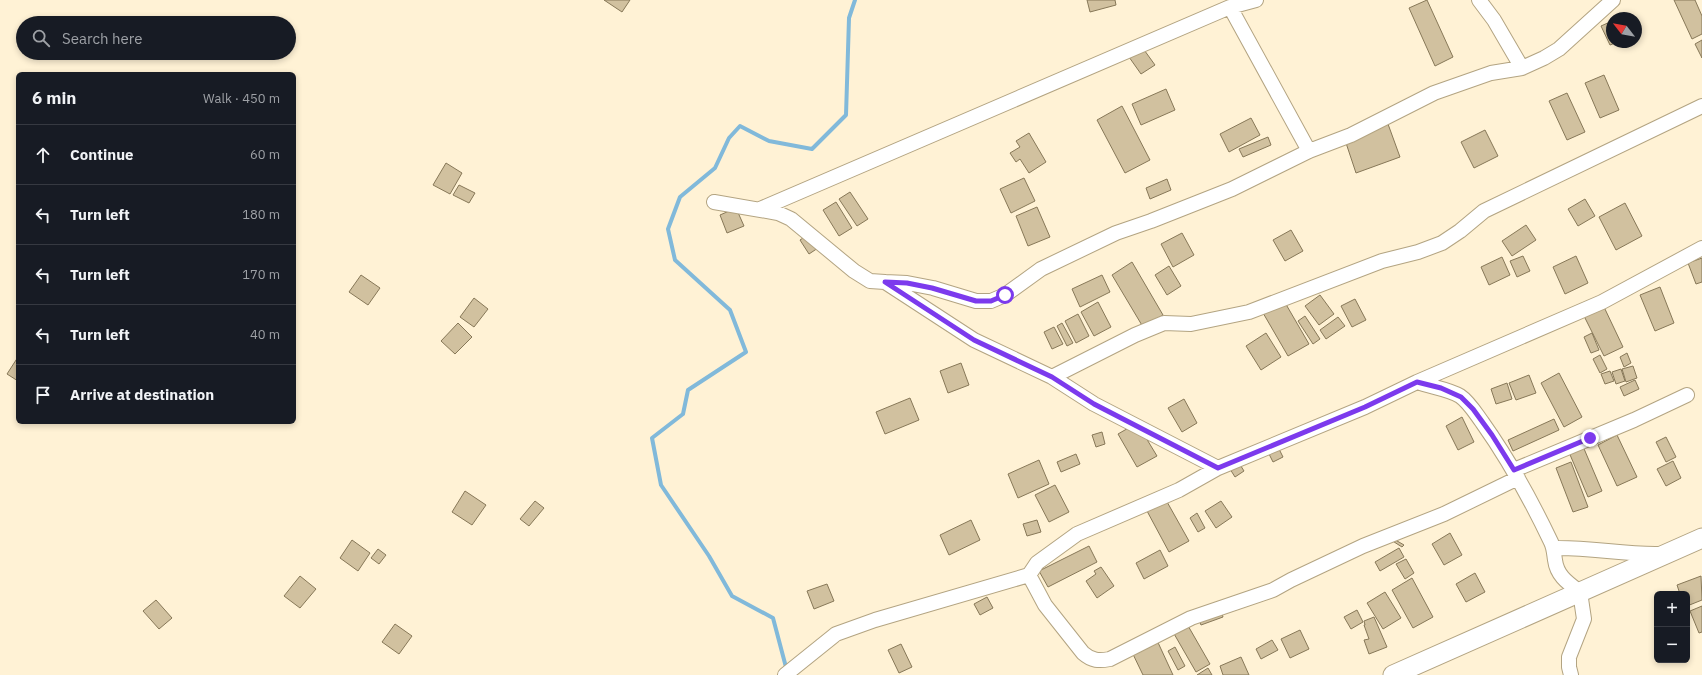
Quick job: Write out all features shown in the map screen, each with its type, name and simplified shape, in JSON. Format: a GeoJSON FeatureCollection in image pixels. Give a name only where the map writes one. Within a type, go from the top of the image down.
{"type":"FeatureCollection","features":[{"type":"Feature","properties":{"kind":"street"},"geometry":{"type":"LineString","coordinates":[[760,209],[1230,7],[1256,0]]}},
{"type":"Feature","properties":{"kind":"street"},"geometry":{"type":"LineString","coordinates":[[1479,0],[1494,20],[1522,68]]}},
{"type":"Feature","properties":{"kind":"street"},"geometry":{"type":"LineString","coordinates":[[714,202],[760,209],[778,213],[791,219],[854,271],[870,281],[907,283],[932,288],[976,301],[991,301],[1005,295],[1041,269],[1116,233],[1232,189],[1309,151],[1351,135],[1434,93],[1491,73],[1522,68],[1544,58],[1559,49],[1613,0]]}},
{"type":"Feature","properties":{"kind":"street"},"geometry":{"type":"LineString","coordinates":[[1230,7],[1309,151]]}},
{"type":"Feature","properties":{"kind":"street"},"geometry":{"type":"LineString","coordinates":[[1052,377],[1135,335],[1164,323],[1191,324],[1249,312],[1382,261],[1418,252],[1442,243],[1460,232],[1484,211],[1702,106]]}},
{"type":"Feature","properties":{"kind":"street"},"geometry":{"type":"LineString","coordinates":[[784,675],[836,634],[875,620],[1029,575],[1037,563],[1077,534],[1180,490],[1218,468],[1365,407],[1417,382],[1602,302],[1702,248]]}},
{"type":"Feature","properties":{"kind":"street"},"geometry":{"type":"LineString","coordinates":[[885,282],[974,340],[1052,377],[1094,404],[1218,468]]}},
{"type":"Feature","properties":{"kind":"street"},"geometry":{"type":"LineString","coordinates":[[1417,382],[1441,388],[1461,397],[1473,409],[1492,435],[1533,504],[1554,548],[1555,560],[1559,573],[1562,578],[1580,592],[1584,619],[1569,657],[1571,675]]}},
{"type":"Feature","properties":{"kind":"street"},"geometry":{"type":"LineString","coordinates":[[1029,575],[1045,605],[1082,654],[1099,661],[1110,659],[1192,618],[1273,590],[1363,546],[1444,514],[1516,474],[1687,395]]}},
{"type":"Feature","properties":{"kind":"street"},"geometry":{"type":"LineString","coordinates":[[1393,675],[1702,538]]}},
{"type":"Feature","properties":{"kind":"street"},"geometry":{"type":"LineString","coordinates":[[1554,548],[1618,551],[1639,555],[1666,554]]}},
{"type":"Feature","properties":{"kind":"building"},"geometry":{"type":"Polygon","coordinates":[[[604,0],[630,0],[622,12],[604,0]]]}},
{"type":"Feature","properties":{"kind":"building"},"geometry":{"type":"Polygon","coordinates":[[[1087,0],[1115,0],[1116,5],[1090,12],[1087,0]]]}},
{"type":"Feature","properties":{"kind":"building"},"geometry":{"type":"Polygon","coordinates":[[[1427,0],[1453,57],[1435,66],[1409,8],[1427,0]]]}},
{"type":"Feature","properties":{"kind":"building"},"geometry":{"type":"Polygon","coordinates":[[[1674,0],[1695,0],[1702,16],[1702,34],[1692,39],[1674,0]]]}},
{"type":"Feature","properties":{"kind":"building"},"geometry":{"type":"Polygon","coordinates":[[[1606,24],[1606,37],[1601,26],[1606,24]]]}},
{"type":"Feature","properties":{"kind":"building"},"geometry":{"type":"Polygon","coordinates":[[[1702,40],[1702,58],[1695,44],[1702,40]]]}},
{"type":"Feature","properties":{"kind":"building"},"geometry":{"type":"Polygon","coordinates":[[[1142,47],[1155,65],[1141,74],[1129,57],[1142,47]]]}},
{"type":"Feature","properties":{"kind":"building"},"geometry":{"type":"Polygon","coordinates":[[[1604,75],[1619,110],[1600,118],[1585,83],[1604,75]]]}},
{"type":"Feature","properties":{"kind":"building"},"geometry":{"type":"Polygon","coordinates":[[[1166,89],[1175,110],[1141,125],[1132,104],[1166,89]]]}},
{"type":"Feature","properties":{"kind":"building"},"geometry":{"type":"Polygon","coordinates":[[[1567,93],[1585,132],[1567,140],[1549,101],[1567,93]]]}},
{"type":"Feature","properties":{"kind":"building"},"geometry":{"type":"Polygon","coordinates":[[[1122,106],[1150,160],[1125,173],[1097,120],[1122,106]]]}},
{"type":"Feature","properties":{"kind":"building"},"geometry":{"type":"Polygon","coordinates":[[[1251,118],[1260,135],[1229,152],[1220,134],[1251,118]]]}},
{"type":"Feature","properties":{"kind":"building"},"geometry":{"type":"Polygon","coordinates":[[[1388,124],[1400,157],[1356,173],[1345,140],[1388,124]]]}},
{"type":"Feature","properties":{"kind":"building"},"geometry":{"type":"Polygon","coordinates":[[[1485,130],[1498,156],[1474,168],[1461,142],[1485,130]]]}},
{"type":"Feature","properties":{"kind":"building"},"geometry":{"type":"Polygon","coordinates":[[[1029,133],[1046,162],[1029,173],[1020,159],[1016,162],[1010,153],[1020,147],[1016,141],[1029,133]]]}},
{"type":"Feature","properties":{"kind":"building"},"geometry":{"type":"Polygon","coordinates":[[[1268,137],[1271,145],[1243,157],[1239,149],[1268,137]]]}},
{"type":"Feature","properties":{"kind":"building"},"geometry":{"type":"Polygon","coordinates":[[[446,163],[462,173],[450,194],[433,185],[446,163]]]}},
{"type":"Feature","properties":{"kind":"building"},"geometry":{"type":"Polygon","coordinates":[[[1024,178],[1035,201],[1011,213],[1000,189],[1024,178]]]}},
{"type":"Feature","properties":{"kind":"building"},"geometry":{"type":"Polygon","coordinates":[[[1167,179],[1171,190],[1150,199],[1146,188],[1167,179]]]}},
{"type":"Feature","properties":{"kind":"building"},"geometry":{"type":"Polygon","coordinates":[[[459,185],[475,193],[469,203],[453,195],[459,185]]]}},
{"type":"Feature","properties":{"kind":"building"},"geometry":{"type":"Polygon","coordinates":[[[850,192],[868,219],[857,226],[839,199],[850,192]]]}},
{"type":"Feature","properties":{"kind":"building"},"geometry":{"type":"Polygon","coordinates":[[[1585,199],[1595,216],[1578,226],[1568,209],[1585,199]]]}},
{"type":"Feature","properties":{"kind":"building"},"geometry":{"type":"Polygon","coordinates":[[[836,202],[852,228],[839,236],[823,210],[836,202]]]}},
{"type":"Feature","properties":{"kind":"building"},"geometry":{"type":"Polygon","coordinates":[[[1625,203],[1642,236],[1616,250],[1599,217],[1625,203]]]}},
{"type":"Feature","properties":{"kind":"building"},"geometry":{"type":"Polygon","coordinates":[[[1037,207],[1050,237],[1028,246],[1016,216],[1037,207]]]}},
{"type":"Feature","properties":{"kind":"building"},"geometry":{"type":"Polygon","coordinates":[[[736,208],[744,226],[727,233],[720,215],[736,208]]]}},
{"type":"Feature","properties":{"kind":"building"},"geometry":{"type":"Polygon","coordinates":[[[1526,225],[1536,240],[1512,256],[1502,241],[1526,225]]]}},
{"type":"Feature","properties":{"kind":"building"},"geometry":{"type":"Polygon","coordinates":[[[1291,230],[1303,251],[1285,261],[1273,240],[1291,230]]]}},
{"type":"Feature","properties":{"kind":"building"},"geometry":{"type":"Polygon","coordinates":[[[1182,233],[1194,255],[1173,267],[1161,244],[1182,233]]]}},
{"type":"Feature","properties":{"kind":"building"},"geometry":{"type":"Polygon","coordinates":[[[809,234],[818,248],[809,254],[800,240],[809,234]]]}},
{"type":"Feature","properties":{"kind":"building"},"geometry":{"type":"Polygon","coordinates":[[[1523,256],[1530,271],[1517,277],[1510,261],[1523,256]]]}},
{"type":"Feature","properties":{"kind":"building"},"geometry":{"type":"Polygon","coordinates":[[[1576,256],[1588,283],[1565,294],[1553,267],[1576,256]]]}},
{"type":"Feature","properties":{"kind":"building"},"geometry":{"type":"Polygon","coordinates":[[[1502,257],[1510,275],[1489,285],[1481,267],[1502,257]]]}},
{"type":"Feature","properties":{"kind":"building"},"geometry":{"type":"Polygon","coordinates":[[[1702,258],[1702,282],[1696,284],[1688,263],[1702,258]]]}},
{"type":"Feature","properties":{"kind":"building"},"geometry":{"type":"Polygon","coordinates":[[[1132,262],[1163,315],[1143,327],[1112,275],[1132,262]]]}},
{"type":"Feature","properties":{"kind":"building"},"geometry":{"type":"Polygon","coordinates":[[[1169,266],[1181,286],[1167,295],[1155,275],[1169,266]]]}},
{"type":"Feature","properties":{"kind":"building"},"geometry":{"type":"Polygon","coordinates":[[[361,275],[380,288],[368,305],[349,292],[361,275]]]}},
{"type":"Feature","properties":{"kind":"building"},"geometry":{"type":"Polygon","coordinates":[[[1102,275],[1110,292],[1080,307],[1072,289],[1102,275]]]}},
{"type":"Feature","properties":{"kind":"building"},"geometry":{"type":"Polygon","coordinates":[[[1660,287],[1674,323],[1655,331],[1640,295],[1660,287]]]}},
{"type":"Feature","properties":{"kind":"building"},"geometry":{"type":"Polygon","coordinates":[[[1280,294],[1309,344],[1288,356],[1259,306],[1280,294]]]}},
{"type":"Feature","properties":{"kind":"building"},"geometry":{"type":"Polygon","coordinates":[[[1320,295],[1334,314],[1319,325],[1305,306],[1320,295]]]}},
{"type":"Feature","properties":{"kind":"building"},"geometry":{"type":"Polygon","coordinates":[[[474,298],[488,309],[474,327],[460,317],[474,298]]]}},
{"type":"Feature","properties":{"kind":"building"},"geometry":{"type":"Polygon","coordinates":[[[1355,299],[1366,320],[1352,327],[1341,306],[1355,299]]]}},
{"type":"Feature","properties":{"kind":"building"},"geometry":{"type":"Polygon","coordinates":[[[1098,302],[1111,327],[1094,336],[1081,312],[1098,302]]]}},
{"type":"Feature","properties":{"kind":"building"},"geometry":{"type":"Polygon","coordinates":[[[1604,307],[1623,347],[1604,356],[1584,316],[1604,307]]]}},
{"type":"Feature","properties":{"kind":"building"},"geometry":{"type":"Polygon","coordinates":[[[1078,314],[1089,336],[1076,343],[1065,321],[1078,314]]]}},
{"type":"Feature","properties":{"kind":"building"},"geometry":{"type":"Polygon","coordinates":[[[1305,316],[1320,339],[1313,344],[1298,321],[1305,316]]]}},
{"type":"Feature","properties":{"kind":"building"},"geometry":{"type":"Polygon","coordinates":[[[1338,317],[1345,326],[1326,339],[1320,330],[1338,317]]]}},
{"type":"Feature","properties":{"kind":"building"},"geometry":{"type":"Polygon","coordinates":[[[458,323],[472,337],[455,354],[441,341],[458,323]]]}},
{"type":"Feature","properties":{"kind":"building"},"geometry":{"type":"Polygon","coordinates":[[[1062,323],[1073,343],[1067,346],[1057,326],[1062,323]]]}},
{"type":"Feature","properties":{"kind":"building"},"geometry":{"type":"Polygon","coordinates":[[[1054,327],[1063,344],[1052,349],[1044,332],[1054,327]]]}},
{"type":"Feature","properties":{"kind":"building"},"geometry":{"type":"Polygon","coordinates":[[[1266,333],[1281,357],[1261,370],[1246,346],[1266,333]]]}},
{"type":"Feature","properties":{"kind":"building"},"geometry":{"type":"Polygon","coordinates":[[[1592,333],[1599,350],[1591,353],[1584,337],[1592,333]]]}},
{"type":"Feature","properties":{"kind":"building"},"geometry":{"type":"Polygon","coordinates":[[[1627,353],[1631,363],[1624,367],[1620,357],[1627,353]]]}},
{"type":"Feature","properties":{"kind":"building"},"geometry":{"type":"Polygon","coordinates":[[[1600,355],[1607,369],[1600,373],[1593,359],[1600,355]]]}},
{"type":"Feature","properties":{"kind":"building"},"geometry":{"type":"Polygon","coordinates":[[[16,360],[16,380],[7,374],[16,360]]]}},
{"type":"Feature","properties":{"kind":"building"},"geometry":{"type":"Polygon","coordinates":[[[961,363],[969,385],[948,393],[940,371],[961,363]]]}},
{"type":"Feature","properties":{"kind":"building"},"geometry":{"type":"Polygon","coordinates":[[[1633,366],[1637,378],[1626,382],[1622,369],[1633,366]]]}},
{"type":"Feature","properties":{"kind":"building"},"geometry":{"type":"Polygon","coordinates":[[[1621,369],[1625,381],[1616,384],[1612,372],[1621,369]]]}},
{"type":"Feature","properties":{"kind":"building"},"geometry":{"type":"Polygon","coordinates":[[[1610,371],[1614,381],[1605,384],[1601,374],[1610,371]]]}},
{"type":"Feature","properties":{"kind":"building"},"geometry":{"type":"Polygon","coordinates":[[[1559,373],[1582,417],[1564,427],[1541,383],[1559,373]]]}},
{"type":"Feature","properties":{"kind":"building"},"geometry":{"type":"Polygon","coordinates":[[[1529,375],[1536,393],[1516,400],[1509,383],[1529,375]]]}},
{"type":"Feature","properties":{"kind":"building"},"geometry":{"type":"Polygon","coordinates":[[[1635,380],[1639,389],[1624,396],[1620,387],[1635,380]]]}},
{"type":"Feature","properties":{"kind":"building"},"geometry":{"type":"Polygon","coordinates":[[[1507,383],[1512,399],[1496,404],[1491,389],[1507,383]]]}},
{"type":"Feature","properties":{"kind":"building"},"geometry":{"type":"Polygon","coordinates":[[[910,398],[919,420],[885,434],[876,412],[910,398]]]}},
{"type":"Feature","properties":{"kind":"building"},"geometry":{"type":"Polygon","coordinates":[[[1184,399],[1197,423],[1182,432],[1168,408],[1184,399]]]}},
{"type":"Feature","properties":{"kind":"building"},"geometry":{"type":"Polygon","coordinates":[[[1462,417],[1474,442],[1458,450],[1446,426],[1462,417]]]}},
{"type":"Feature","properties":{"kind":"building"},"geometry":{"type":"Polygon","coordinates":[[[1554,419],[1559,430],[1513,451],[1508,440],[1554,419]]]}},
{"type":"Feature","properties":{"kind":"building"},"geometry":{"type":"Polygon","coordinates":[[[1137,423],[1157,456],[1137,467],[1118,434],[1137,423]]]}},
{"type":"Feature","properties":{"kind":"building"},"geometry":{"type":"Polygon","coordinates":[[[1102,432],[1105,444],[1096,447],[1092,435],[1102,432]]]}},
{"type":"Feature","properties":{"kind":"building"},"geometry":{"type":"Polygon","coordinates":[[[1617,435],[1637,477],[1617,486],[1598,445],[1617,435]]]}},
{"type":"Feature","properties":{"kind":"building"},"geometry":{"type":"Polygon","coordinates":[[[1666,437],[1676,457],[1666,462],[1656,442],[1666,437]]]}},
{"type":"Feature","properties":{"kind":"building"},"geometry":{"type":"Polygon","coordinates":[[[1582,444],[1602,491],[1588,497],[1568,450],[1582,444]]]}},
{"type":"Feature","properties":{"kind":"building"},"geometry":{"type":"Polygon","coordinates":[[[1278,447],[1283,457],[1273,462],[1268,452],[1278,447]]]}},
{"type":"Feature","properties":{"kind":"building"},"geometry":{"type":"Polygon","coordinates":[[[1076,454],[1080,464],[1061,472],[1057,462],[1076,454]]]}},
{"type":"Feature","properties":{"kind":"building"},"geometry":{"type":"Polygon","coordinates":[[[1039,460],[1049,484],[1018,498],[1008,474],[1039,460]]]}},
{"type":"Feature","properties":{"kind":"building"},"geometry":{"type":"Polygon","coordinates":[[[1673,461],[1681,478],[1666,486],[1657,469],[1673,461]]]}},
{"type":"Feature","properties":{"kind":"building"},"geometry":{"type":"Polygon","coordinates":[[[1571,462],[1588,507],[1573,512],[1556,468],[1571,462]]]}},
{"type":"Feature","properties":{"kind":"building"},"geometry":{"type":"Polygon","coordinates":[[[1239,463],[1244,471],[1235,477],[1230,469],[1239,463]]]}},
{"type":"Feature","properties":{"kind":"building"},"geometry":{"type":"Polygon","coordinates":[[[1055,485],[1069,512],[1049,522],[1035,495],[1055,485]]]}},
{"type":"Feature","properties":{"kind":"building"},"geometry":{"type":"Polygon","coordinates":[[[465,491],[486,505],[472,525],[452,512],[465,491]]]}},
{"type":"Feature","properties":{"kind":"building"},"geometry":{"type":"Polygon","coordinates":[[[1166,500],[1189,541],[1169,552],[1147,511],[1166,500]]]}},
{"type":"Feature","properties":{"kind":"building"},"geometry":{"type":"Polygon","coordinates":[[[535,501],[544,508],[529,526],[520,519],[535,501]]]}},
{"type":"Feature","properties":{"kind":"building"},"geometry":{"type":"Polygon","coordinates":[[[1221,501],[1232,517],[1216,528],[1205,511],[1221,501]]]}},
{"type":"Feature","properties":{"kind":"building"},"geometry":{"type":"Polygon","coordinates":[[[1197,513],[1205,528],[1198,532],[1190,518],[1197,513]]]}},
{"type":"Feature","properties":{"kind":"building"},"geometry":{"type":"Polygon","coordinates":[[[971,520],[980,540],[949,555],[940,535],[971,520]]]}},
{"type":"Feature","properties":{"kind":"building"},"geometry":{"type":"Polygon","coordinates":[[[1037,520],[1041,532],[1027,536],[1023,524],[1037,520]]]}},
{"type":"Feature","properties":{"kind":"building"},"geometry":{"type":"Polygon","coordinates":[[[1450,533],[1462,555],[1444,565],[1432,544],[1450,533]]]}},
{"type":"Feature","properties":{"kind":"building"},"geometry":{"type":"Polygon","coordinates":[[[1392,538],[1404,545],[1402,547],[1391,540],[1392,538]]]}},
{"type":"Feature","properties":{"kind":"building"},"geometry":{"type":"Polygon","coordinates":[[[352,540],[370,553],[358,571],[340,558],[352,540]]]}},
{"type":"Feature","properties":{"kind":"building"},"geometry":{"type":"Polygon","coordinates":[[[1089,546],[1097,562],[1048,587],[1039,571],[1089,546]]]}},
{"type":"Feature","properties":{"kind":"building"},"geometry":{"type":"Polygon","coordinates":[[[1399,548],[1404,557],[1380,571],[1375,562],[1399,548]]]}},
{"type":"Feature","properties":{"kind":"building"},"geometry":{"type":"Polygon","coordinates":[[[378,549],[386,555],[379,564],[371,558],[378,549]]]}},
{"type":"Feature","properties":{"kind":"building"},"geometry":{"type":"Polygon","coordinates":[[[1160,550],[1168,566],[1144,579],[1136,563],[1160,550]]]}},
{"type":"Feature","properties":{"kind":"building"},"geometry":{"type":"Polygon","coordinates":[[[1406,559],[1414,573],[1405,579],[1396,564],[1406,559]]]}},
{"type":"Feature","properties":{"kind":"building"},"geometry":{"type":"Polygon","coordinates":[[[1101,567],[1114,586],[1097,598],[1086,581],[1096,574],[1094,571],[1101,567]]]}},
{"type":"Feature","properties":{"kind":"building"},"geometry":{"type":"Polygon","coordinates":[[[1475,573],[1485,592],[1466,602],[1456,584],[1475,573]]]}},
{"type":"Feature","properties":{"kind":"building"},"geometry":{"type":"Polygon","coordinates":[[[300,576],[316,589],[300,608],[284,596],[300,576]]]}},
{"type":"Feature","properties":{"kind":"building"},"geometry":{"type":"Polygon","coordinates":[[[1701,576],[1702,600],[1690,605],[1690,591],[1679,591],[1677,585],[1701,576]]]}},
{"type":"Feature","properties":{"kind":"building"},"geometry":{"type":"Polygon","coordinates":[[[1412,578],[1433,617],[1413,628],[1392,590],[1412,578]]]}},
{"type":"Feature","properties":{"kind":"building"},"geometry":{"type":"Polygon","coordinates":[[[827,584],[834,601],[814,609],[807,591],[827,584]]]}},
{"type":"Feature","properties":{"kind":"building"},"geometry":{"type":"Polygon","coordinates":[[[1385,592],[1401,618],[1383,629],[1367,603],[1385,592]]]}},
{"type":"Feature","properties":{"kind":"building"},"geometry":{"type":"Polygon","coordinates":[[[987,597],[993,608],[980,615],[974,604],[987,597]]]}},
{"type":"Feature","properties":{"kind":"building"},"geometry":{"type":"Polygon","coordinates":[[[156,600],[172,618],[159,629],[143,611],[156,600]]]}},
{"type":"Feature","properties":{"kind":"building"},"geometry":{"type":"Polygon","coordinates":[[[1702,606],[1702,632],[1699,633],[1690,611],[1702,606]]]}},
{"type":"Feature","properties":{"kind":"building"},"geometry":{"type":"Polygon","coordinates":[[[1220,607],[1223,617],[1201,625],[1197,615],[1220,607]]]}},
{"type":"Feature","properties":{"kind":"building"},"geometry":{"type":"Polygon","coordinates":[[[1357,610],[1363,622],[1351,629],[1344,617],[1357,610]]]}},
{"type":"Feature","properties":{"kind":"building"},"geometry":{"type":"Polygon","coordinates":[[[1374,617],[1387,647],[1369,654],[1364,640],[1369,639],[1364,621],[1374,617]]]}},
{"type":"Feature","properties":{"kind":"building"},"geometry":{"type":"Polygon","coordinates":[[[395,624],[412,636],[399,654],[382,642],[395,624]]]}},
{"type":"Feature","properties":{"kind":"building"},"geometry":{"type":"Polygon","coordinates":[[[1187,624],[1210,664],[1196,672],[1173,632],[1187,624]]]}},
{"type":"Feature","properties":{"kind":"building"},"geometry":{"type":"Polygon","coordinates":[[[1300,630],[1309,649],[1290,658],[1281,639],[1300,630]]]}},
{"type":"Feature","properties":{"kind":"building"},"geometry":{"type":"Polygon","coordinates":[[[1155,636],[1173,675],[1143,675],[1130,648],[1155,636]]]}},
{"type":"Feature","properties":{"kind":"building"},"geometry":{"type":"Polygon","coordinates":[[[1272,640],[1278,650],[1261,659],[1256,649],[1272,640]]]}},
{"type":"Feature","properties":{"kind":"building"},"geometry":{"type":"Polygon","coordinates":[[[901,644],[912,667],[899,673],[888,650],[901,644]]]}},
{"type":"Feature","properties":{"kind":"building"},"geometry":{"type":"Polygon","coordinates":[[[1175,647],[1185,666],[1178,670],[1168,651],[1175,647]]]}},
{"type":"Feature","properties":{"kind":"building"},"geometry":{"type":"Polygon","coordinates":[[[1241,657],[1249,675],[1223,675],[1220,666],[1241,657]]]}},
{"type":"Feature","properties":{"kind":"building"},"geometry":{"type":"Polygon","coordinates":[[[1208,668],[1212,675],[1197,675],[1208,668]]]}},
{"type":"Feature","properties":{"kind":"waterway"},"geometry":{"type":"LineString","coordinates":[[787,671],[773,618],[732,596],[709,556],[661,485],[652,438],[683,414],[688,390],[746,352],[730,310],[675,260],[668,229],[680,197],[715,168],[729,138],[740,126],[769,141],[812,149],[846,115],[849,18],[855,0]]}},
{"type":"Feature","properties":{"kind":"route"},"geometry":{"type":"LineString","coordinates":[[1005,295],[991,301],[976,301],[932,288],[907,283],[885,282],[974,340],[1052,377],[1094,404],[1218,468],[1365,407],[1417,382],[1441,388],[1461,397],[1473,409],[1492,435],[1514,470],[1590,438]]}}]}
